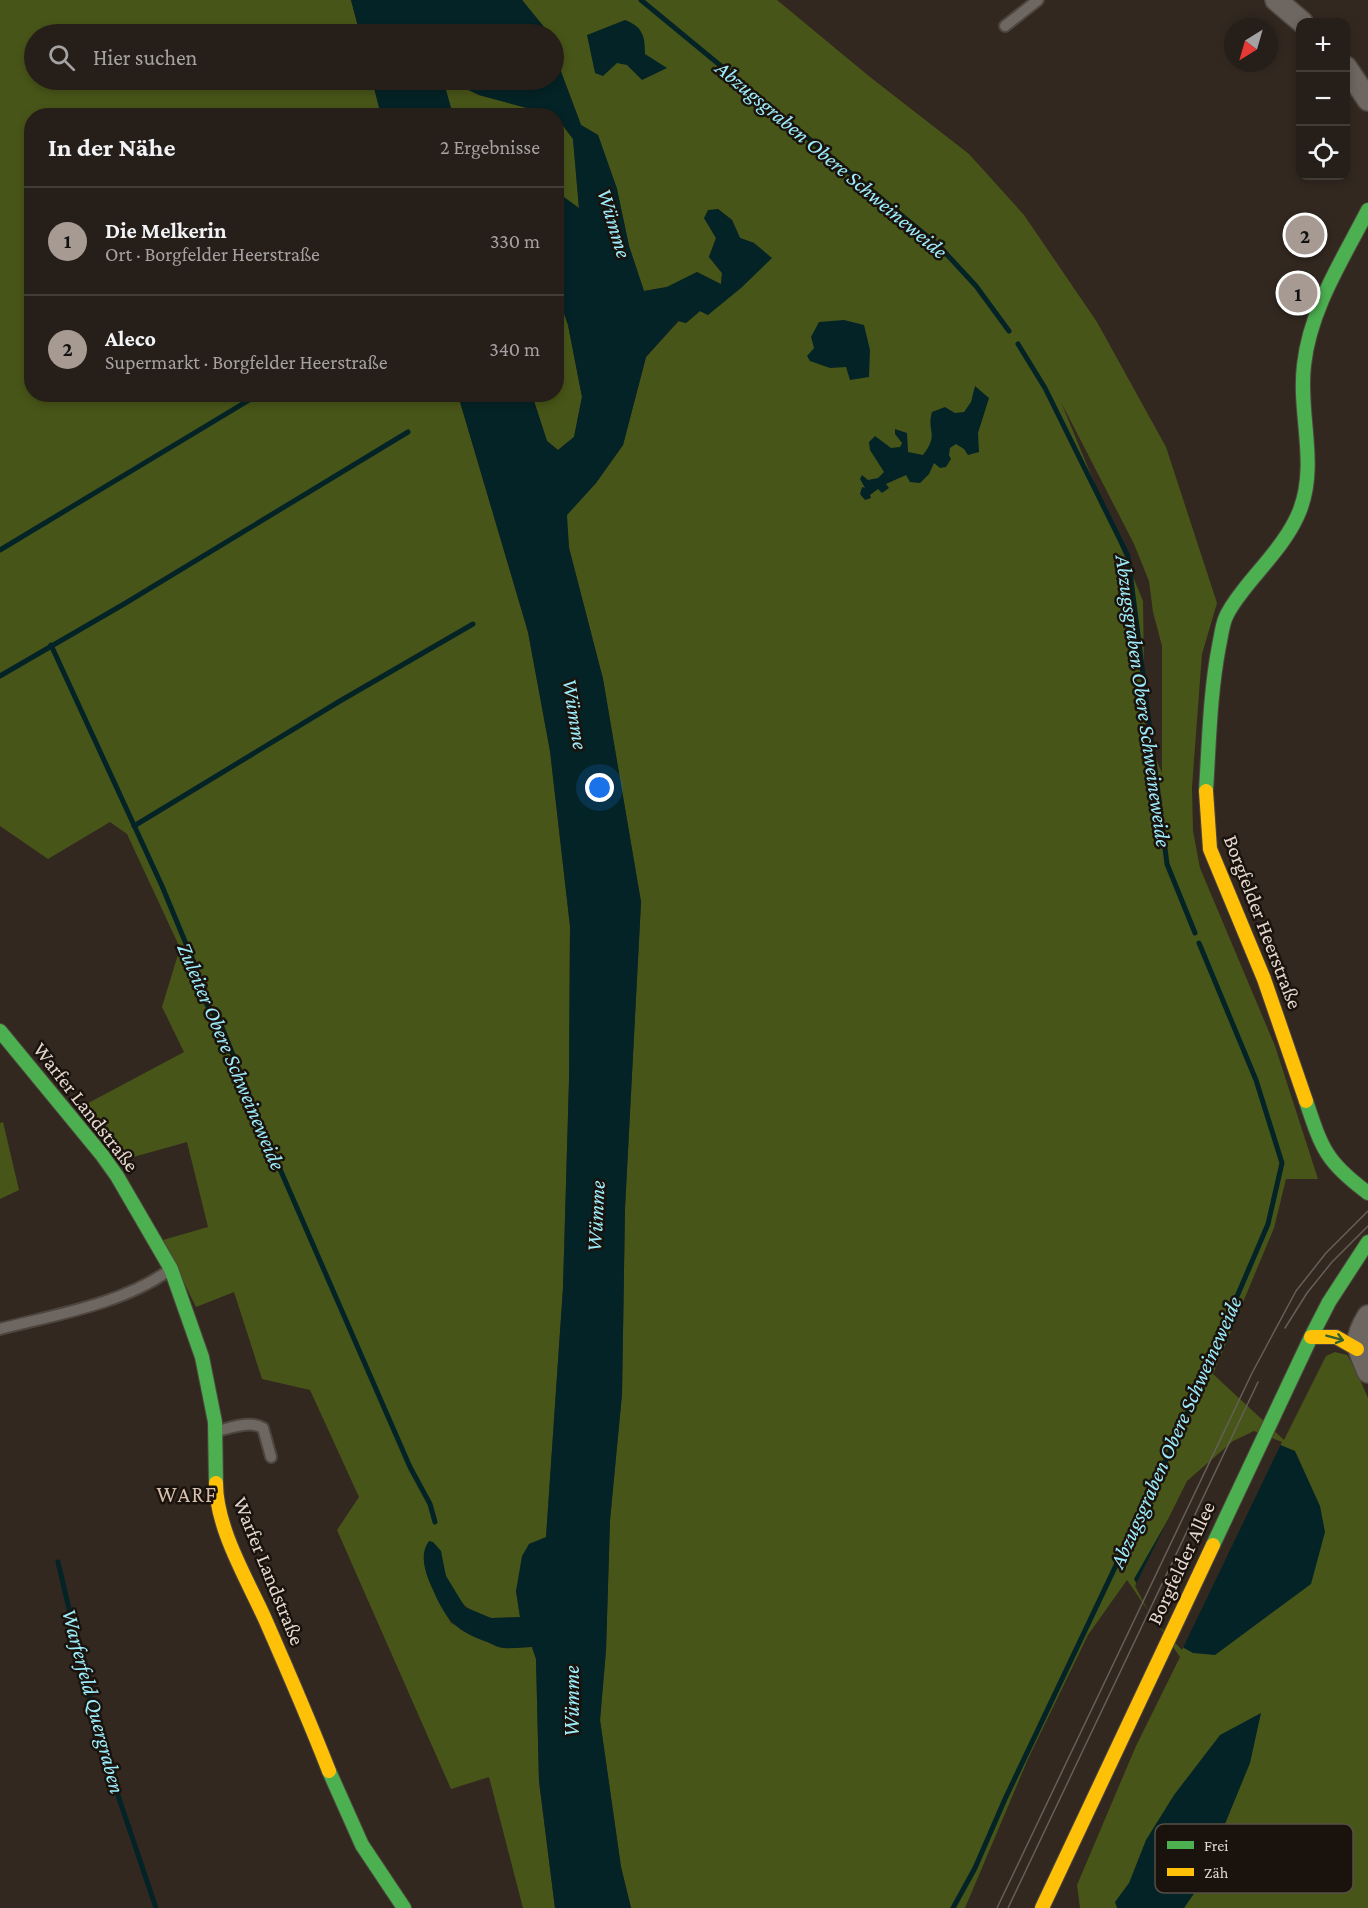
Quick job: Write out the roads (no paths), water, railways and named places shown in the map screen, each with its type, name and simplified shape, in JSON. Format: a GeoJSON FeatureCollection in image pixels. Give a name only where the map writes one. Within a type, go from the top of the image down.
{"type":"FeatureCollection","features":[{"type":"Feature","properties":{"kind":"street"},"geometry":{"type":"LineString","coordinates":[[1275,0],[1297,18]]}},
{"type":"Feature","properties":{"kind":"street"},"geometry":{"type":"LineString","coordinates":[[1349,72],[1368,100]]}},
{"type":"Feature","properties":{"kind":"street","name":"Borgfelder Heerstraße"},"geometry":{"type":"LineString","coordinates":[[1368,210],[1329,285],[1312,327],[1304,365],[1303,396],[1308,478],[1300,510],[1287,534],[1238,597],[1225,618],[1215,668],[1205,800],[1210,849],[1264,979],[1321,1145],[1329,1161],[1368,1193]]}},
{"type":"Feature","properties":{"kind":"street","name":"Warfer Landstraße"},"geometry":{"type":"LineString","coordinates":[[0,1031],[107,1162],[171,1269],[202,1357],[215,1432],[216,1500],[231,1544],[299,1695],[362,1845],[404,1908]]}},
{"type":"Feature","properties":{"kind":"street","name":"Borgfelder Allee"},"geometry":{"type":"LineString","coordinates":[[1042,1908],[1311,1337],[1329,1302],[1368,1242]]}},
{"type":"Feature","properties":{"kind":"street"},"geometry":{"type":"LineString","coordinates":[[1368,1316],[1361,1328],[1357,1348],[1368,1372]]}},
{"type":"Feature","properties":{"kind":"street"},"geometry":{"type":"LineString","coordinates":[[1311,1337],[1333,1335],[1357,1348]]}},
{"type":"Feature","properties":{"kind":"lane"},"geometry":{"type":"LineString","coordinates":[[1005,26],[1038,0]]}},
{"type":"Feature","properties":{"kind":"lane"},"geometry":{"type":"LineString","coordinates":[[0,1329],[97,1303],[150,1284],[171,1269]]}},
{"type":"Feature","properties":{"kind":"lane"},"geometry":{"type":"LineString","coordinates":[[215,1432],[250,1424],[257,1425],[263,1428],[271,1457]]}},
{"type":"Feature","properties":{"kind":"water"},"geometry":{"type":"Polygon","coordinates":[[[351,0],[522,0],[542,24],[357,24],[351,0]]]}},
{"type":"Feature","properties":{"kind":"water"},"geometry":{"type":"Polygon","coordinates":[[[625,20],[636,26],[642,33],[645,54],[667,68],[642,80],[627,65],[617,63],[603,76],[595,73],[587,35],[625,20]]]}},
{"type":"Feature","properties":{"kind":"water","name":"Wümme"},"geometry":{"type":"Polygon","coordinates":[[[564,80],[581,125],[598,135],[617,189],[629,246],[644,291],[667,287],[697,272],[721,284],[722,273],[709,257],[716,238],[704,218],[708,210],[718,209],[732,220],[740,238],[754,243],[772,258],[708,315],[700,311],[686,323],[678,321],[646,357],[623,445],[596,483],[567,515],[569,548],[603,679],[641,902],[625,1208],[622,1394],[610,1520],[606,1650],[600,1720],[621,1867],[631,1908],[555,1908],[539,1781],[536,1659],[532,1647],[500,1647],[464,1632],[456,1626],[439,1603],[424,1566],[424,1550],[429,1541],[433,1542],[441,1551],[446,1576],[465,1607],[491,1618],[520,1617],[516,1591],[522,1556],[529,1544],[546,1537],[563,1288],[569,1081],[570,926],[550,751],[528,632],[460,402],[534,402],[547,441],[558,450],[574,437],[582,397],[564,313],[564,197],[579,208],[573,139],[564,127],[564,108],[527,108],[469,90],[564,90],[564,80]]]}},
{"type":"Feature","properties":{"kind":"water"},"geometry":{"type":"Polygon","coordinates":[[[375,90],[446,90],[451,108],[379,108],[375,90]]]}},
{"type":"Feature","properties":{"kind":"water"},"geometry":{"type":"Polygon","coordinates":[[[844,320],[864,325],[870,350],[869,377],[850,380],[846,367],[830,368],[810,361],[807,356],[814,348],[811,337],[819,322],[844,320]]]}},
{"type":"Feature","properties":{"kind":"water"},"geometry":{"type":"Polygon","coordinates":[[[975,386],[989,398],[978,433],[979,452],[968,455],[956,444],[950,448],[951,459],[946,467],[940,468],[934,463],[929,474],[920,483],[910,482],[906,475],[886,484],[889,488],[882,493],[878,489],[870,495],[871,498],[865,500],[860,494],[862,487],[865,488],[860,479],[862,475],[868,480],[878,478],[884,472],[870,450],[869,442],[875,436],[891,448],[900,447],[902,443],[895,434],[895,429],[907,433],[908,452],[923,455],[931,442],[932,412],[945,407],[955,413],[964,412],[971,402],[975,386]]]}},
{"type":"Feature","properties":{"kind":"water"},"geometry":{"type":"Polygon","coordinates":[[[1254,1434],[1295,1451],[1320,1506],[1325,1532],[1311,1584],[1215,1655],[1193,1653],[1184,1648],[1155,1618],[1134,1579],[1189,1483],[1254,1434]]]}},
{"type":"Feature","properties":{"kind":"water"},"geometry":{"type":"Polygon","coordinates":[[[1261,1713],[1250,1763],[1225,1824],[1156,1824],[1174,1795],[1220,1735],[1261,1713]]]}},
{"type":"Feature","properties":{"kind":"water"},"geometry":{"type":"Polygon","coordinates":[[[1155,1826],[1155,1893],[1194,1893],[1184,1908],[1117,1908],[1115,1902],[1129,1883],[1146,1840],[1155,1826]]]}},
{"type":"Feature","properties":{"kind":"waterway","name":"Abzugsgraben Obere Schweineweide"},"geometry":{"type":"LineString","coordinates":[[641,0],[940,247],[976,286],[1009,331]]}},
{"type":"Feature","properties":{"kind":"waterway","name":"Abzugsgraben Obere Schweineweide"},"geometry":{"type":"LineString","coordinates":[[1018,344],[1045,388],[1128,556],[1167,864],[1195,933]]}},
{"type":"Feature","properties":{"kind":"waterway"},"geometry":{"type":"LineString","coordinates":[[0,550],[246,402]]}},
{"type":"Feature","properties":{"kind":"waterway"},"geometry":{"type":"LineString","coordinates":[[0,676],[124,604],[408,432]]}},
{"type":"Feature","properties":{"kind":"waterway"},"geometry":{"type":"LineString","coordinates":[[134,826],[340,701],[473,624]]}},
{"type":"Feature","properties":{"kind":"waterway","name":"Zuleiter Obere Schweineweide"},"geometry":{"type":"LineString","coordinates":[[51,645],[162,886],[194,963],[207,1005],[219,1020],[266,1137],[410,1467],[430,1504],[435,1522]]}},
{"type":"Feature","properties":{"kind":"waterway","name":"Abzugsgraben Obere Schweineweide"},"geometry":{"type":"LineString","coordinates":[[953,1908],[975,1868],[1005,1799],[1176,1439],[1268,1224],[1282,1163],[1256,1080],[1199,943]]}},
{"type":"Feature","properties":{"kind":"waterway","name":"Warferfeld Quergraben"},"geometry":{"type":"LineString","coordinates":[[58,1562],[101,1745],[156,1908]]}},
{"type":"Feature","properties":{"kind":"tram line"},"geometry":{"type":"LineString","coordinates":[[997,1908],[1252,1373],[1296,1291],[1326,1253],[1368,1211]]}},
{"type":"Feature","properties":{"kind":"tram line"},"geometry":{"type":"LineString","coordinates":[[1285,1328],[1307,1293],[1332,1262],[1368,1226]]}},
{"type":"Feature","properties":{"kind":"tram line"},"geometry":{"type":"LineString","coordinates":[[1008,1908],[1258,1382]]}},
{"type":"Feature","properties":{"kind":"place","name":"Aleco"},"geometry":{"type":"Point","coordinates":[1305,235]}},
{"type":"Feature","properties":{"kind":"place","name":"Die Melkerin"},"geometry":{"type":"Point","coordinates":[1298,293]}},
{"type":"Feature","properties":{"kind":"district","name":"WARF"},"geometry":{"type":"Point","coordinates":[187,1494]}}]}
